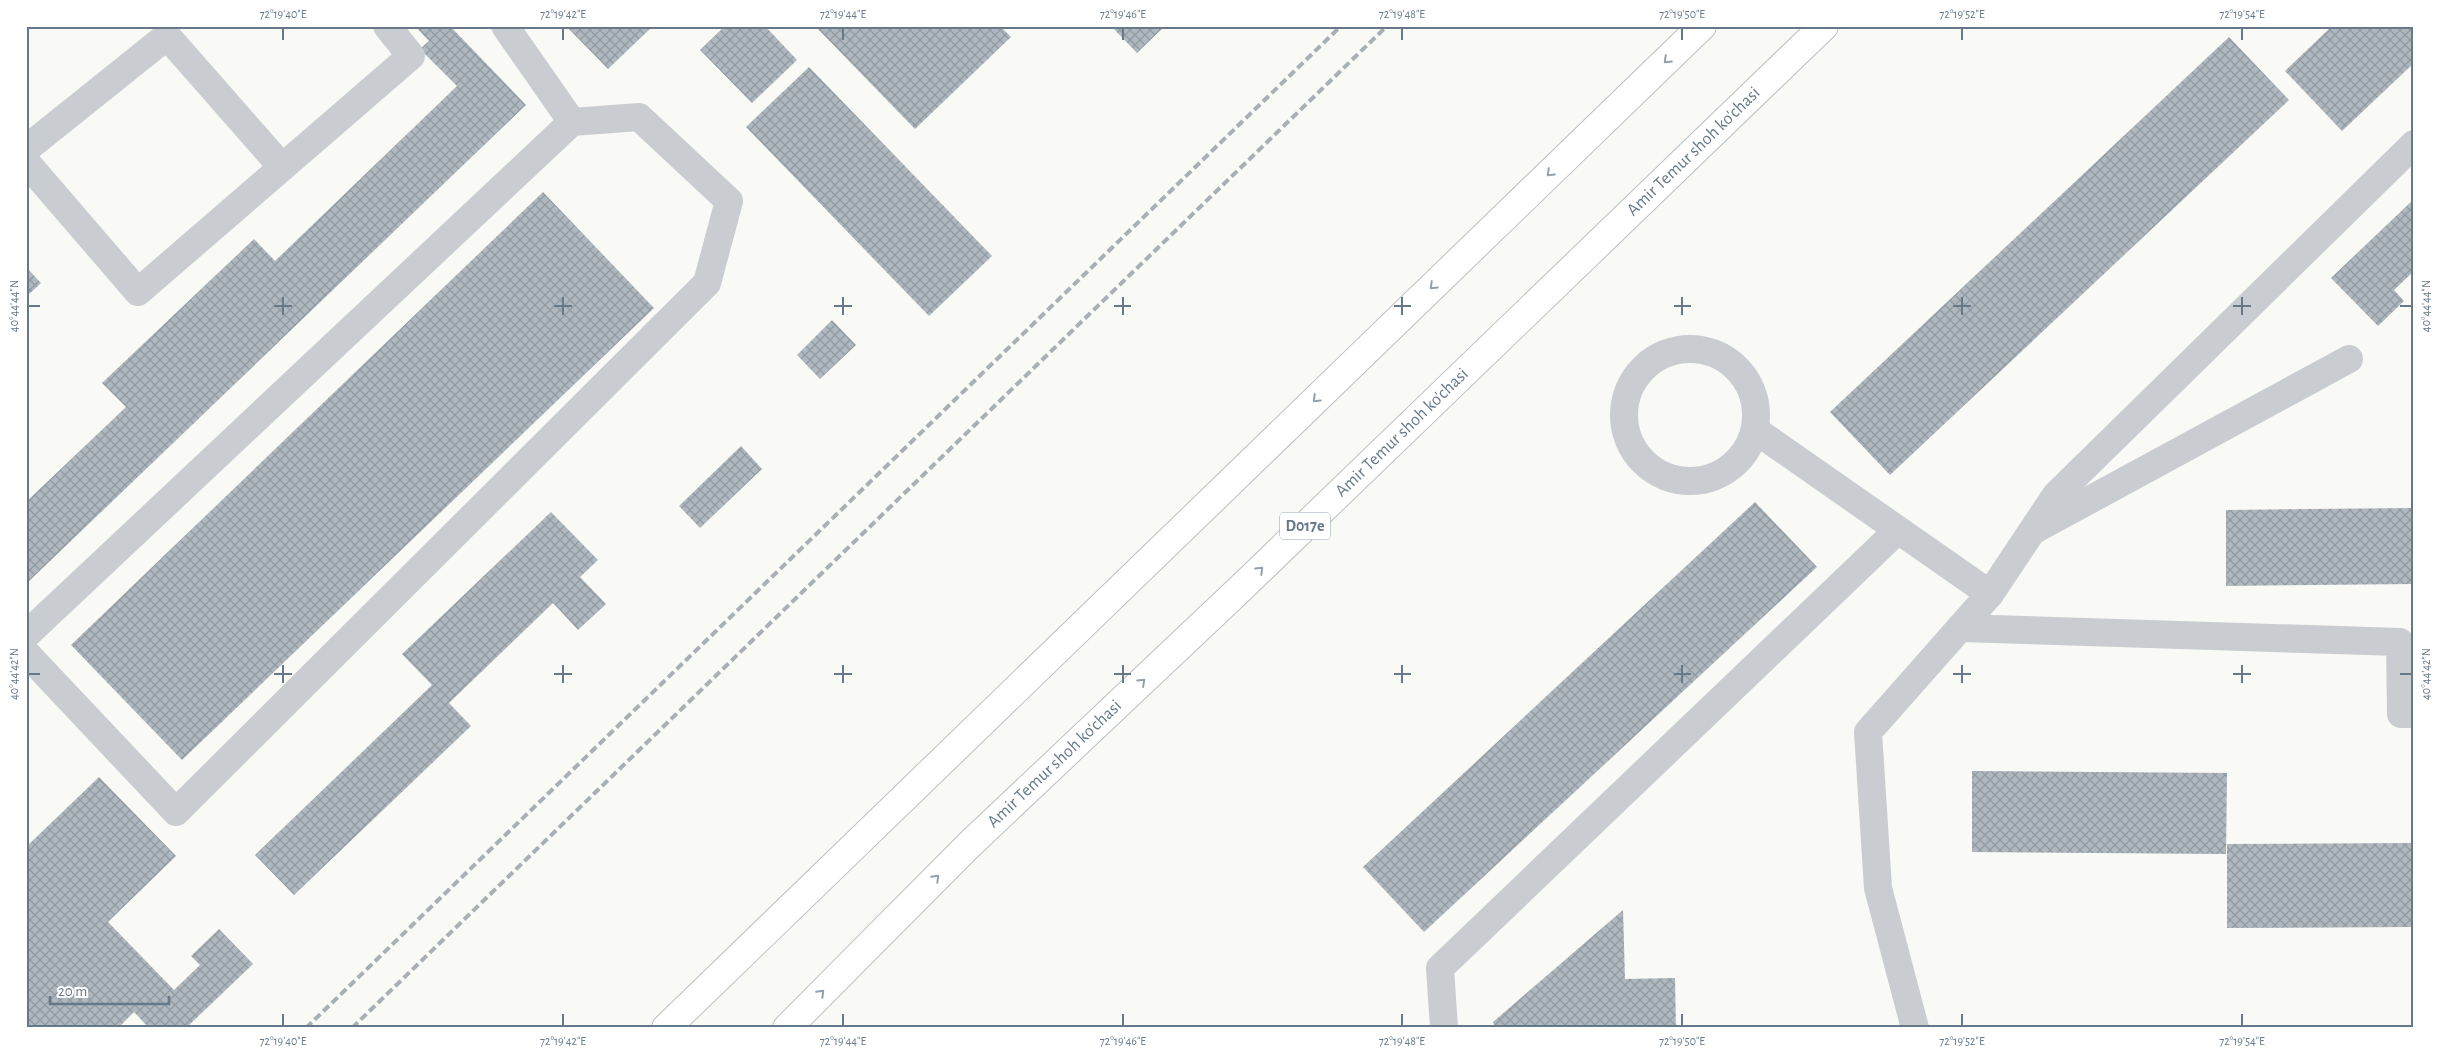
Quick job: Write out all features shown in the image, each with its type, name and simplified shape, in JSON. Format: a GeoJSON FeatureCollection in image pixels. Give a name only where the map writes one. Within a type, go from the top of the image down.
{"type":"FeatureCollection","features":[{"type":"Feature","properties":{"kind":"main road"},"geometry":{"type":"LineString","coordinates":[[666,1028],[1702,26]]}},
{"type":"Feature","properties":{"kind":"main road","name":"Amir Temur shoh ko'chasi"},"geometry":{"type":"LineString","coordinates":[[787,1028],[969,845],[1248,581],[1824,26]]}},
{"type":"Feature","properties":{"kind":"street"},"geometry":{"type":"LineString","coordinates":[[26,162],[138,292],[411,56],[387,26]]}},
{"type":"Feature","properties":{"kind":"street"},"geometry":{"type":"LineString","coordinates":[[505,26],[572,122]]}},
{"type":"Feature","properties":{"kind":"street"},"geometry":{"type":"LineString","coordinates":[[26,150],[167,36],[282,167]]}},
{"type":"Feature","properties":{"kind":"street"},"geometry":{"type":"LineString","coordinates":[[26,635],[572,122],[639,117],[728,201],[707,283],[176,812],[26,653]]}},
{"type":"Feature","properties":{"kind":"street"},"geometry":{"type":"LineString","coordinates":[[1915,1028],[1878,888],[1868,732],[1990,594],[2056,495],[2414,144]]}},
{"type":"Feature","properties":{"kind":"street"},"geometry":{"type":"LineString","coordinates":[[1700,349],[1720,356],[1738,369],[1750,386],[1756,408],[1755,430],[1746,451],[1731,467],[1711,478],[1689,482],[1667,477],[1647,466],[1633,449],[1625,428],[1624,407],[1630,386],[1648,365],[1659,357],[1679,350],[1700,349]]}},
{"type":"Feature","properties":{"kind":"street"},"geometry":{"type":"LineString","coordinates":[[2032,531],[2349,359]]}},
{"type":"Feature","properties":{"kind":"street"},"geometry":{"type":"LineString","coordinates":[[1755,430],[1990,594]]}},
{"type":"Feature","properties":{"kind":"street"},"geometry":{"type":"LineString","coordinates":[[1444,1028],[1440,968],[1898,530]]}},
{"type":"Feature","properties":{"kind":"street"},"geometry":{"type":"LineString","coordinates":[[1960,628],[2400,642],[2401,714],[2414,714]]}},
{"type":"Feature","properties":{"kind":"building"},"geometry":{"type":"Polygon","coordinates":[[[415,26],[450,26],[526,105],[26,584],[26,502],[126,407],[102,383],[254,239],[275,261],[457,86],[420,49],[429,41],[415,26]]]}},
{"type":"Feature","properties":{"kind":"building"},"geometry":{"type":"Polygon","coordinates":[[[566,26],[653,26],[608,69],[566,26]]]}},
{"type":"Feature","properties":{"kind":"building"},"geometry":{"type":"Polygon","coordinates":[[[725,26],[765,26],[797,60],[752,103],[700,50],[725,26]]]}},
{"type":"Feature","properties":{"kind":"building"},"geometry":{"type":"Polygon","coordinates":[[[815,26],[1000,26],[1011,37],[915,129],[815,26]]]}},
{"type":"Feature","properties":{"kind":"building"},"geometry":{"type":"Polygon","coordinates":[[[1111,26],[1165,26],[1137,53],[1111,26]]]}},
{"type":"Feature","properties":{"kind":"building"},"geometry":{"type":"Polygon","coordinates":[[[2332,26],[2414,26],[2414,63],[2342,131],[2285,71],[2332,26]]]}},
{"type":"Feature","properties":{"kind":"building"},"geometry":{"type":"Polygon","coordinates":[[[2229,37],[2289,100],[1890,475],[1830,412],[2229,37]]]}},
{"type":"Feature","properties":{"kind":"building"},"geometry":{"type":"Polygon","coordinates":[[[809,67],[992,256],[929,316],[746,127],[809,67]]]}},
{"type":"Feature","properties":{"kind":"building"},"geometry":{"type":"Polygon","coordinates":[[[543,192],[654,308],[182,760],[71,645],[543,192]]]}},
{"type":"Feature","properties":{"kind":"building"},"geometry":{"type":"Polygon","coordinates":[[[2414,199],[2414,271],[2394,290],[2404,301],[2378,326],[2331,278],[2414,199]]]}},
{"type":"Feature","properties":{"kind":"building"},"geometry":{"type":"Polygon","coordinates":[[[26,267],[41,283],[26,297],[26,267]]]}},
{"type":"Feature","properties":{"kind":"building"},"geometry":{"type":"Polygon","coordinates":[[[832,320],[856,345],[820,379],[797,355],[832,320]]]}},
{"type":"Feature","properties":{"kind":"building"},"geometry":{"type":"Polygon","coordinates":[[[741,446],[762,469],[700,528],[679,506],[741,446]]]}},
{"type":"Feature","properties":{"kind":"building"},"geometry":{"type":"Polygon","coordinates":[[[1755,502],[1817,567],[1424,932],[1363,867],[1755,502]]]}},
{"type":"Feature","properties":{"kind":"building"},"geometry":{"type":"Polygon","coordinates":[[[2414,508],[2414,584],[2226,586],[2226,510],[2414,508]]]}},
{"type":"Feature","properties":{"kind":"building"},"geometry":{"type":"Polygon","coordinates":[[[551,512],[598,560],[580,577],[606,604],[578,630],[553,603],[449,703],[471,726],[294,895],[255,855],[432,685],[402,654],[551,512]]]}},
{"type":"Feature","properties":{"kind":"building"},"geometry":{"type":"Polygon","coordinates":[[[1972,771],[2227,773],[2226,854],[1972,852],[1972,771]]]}},
{"type":"Feature","properties":{"kind":"building"},"geometry":{"type":"Polygon","coordinates":[[[99,777],[176,856],[108,922],[174,990],[200,965],[191,956],[219,929],[253,964],[186,1028],[149,1028],[134,1012],[118,1028],[26,1028],[26,847],[99,777]]]}},
{"type":"Feature","properties":{"kind":"building"},"geometry":{"type":"Polygon","coordinates":[[[2414,843],[2414,927],[2227,928],[2227,844],[2414,843]]]}},
{"type":"Feature","properties":{"kind":"building"},"geometry":{"type":"Polygon","coordinates":[[[1623,910],[1625,979],[1675,978],[1676,1028],[1496,1028],[1493,1022],[1623,910]]]}},
{"type":"Feature","properties":{"kind":"railway"},"geometry":{"type":"LineString","coordinates":[[306,1028],[1341,26]]}},
{"type":"Feature","properties":{"kind":"railway"},"geometry":{"type":"LineString","coordinates":[[352,1028],[1387,26]]}}]}
